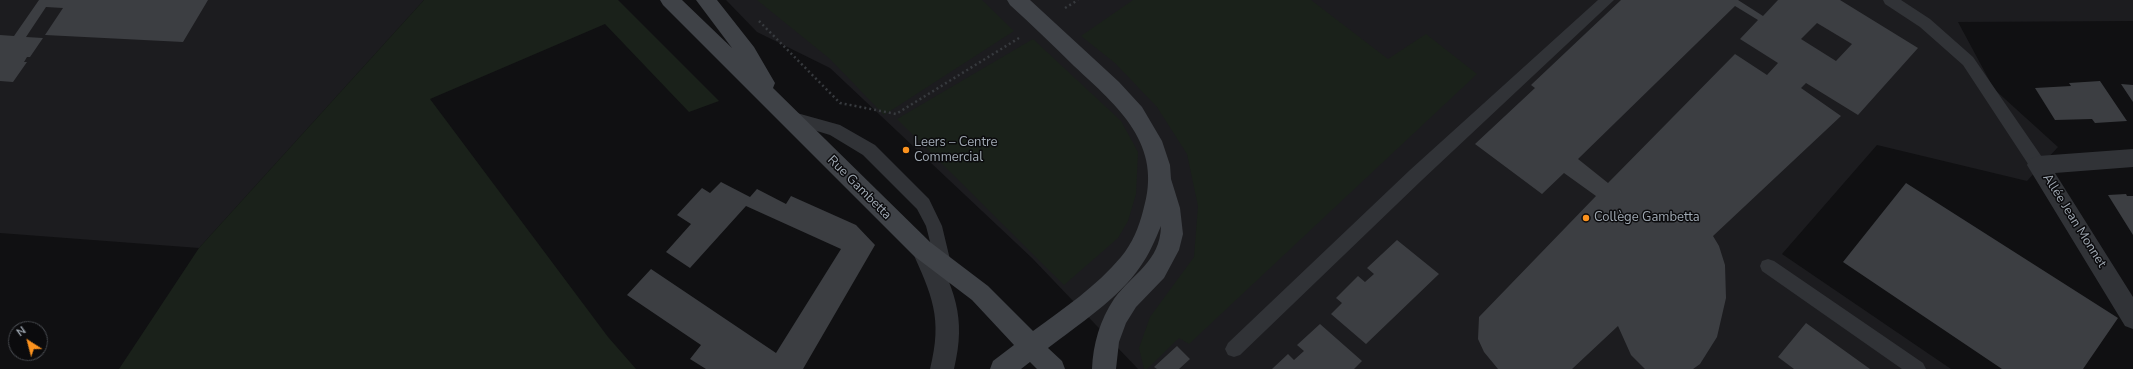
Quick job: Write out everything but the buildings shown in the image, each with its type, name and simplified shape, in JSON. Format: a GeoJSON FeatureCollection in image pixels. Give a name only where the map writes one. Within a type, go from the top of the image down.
{"type":"FeatureCollection","features":[{"type":"Feature","properties":{"kind":"street","name":"Rue Gambetta"},"geometry":{"type":"LineString","coordinates":[[670,0],[922,249],[980,293],[1032,345],[1053,369]]}},
{"type":"Feature","properties":{"kind":"street"},"geometry":{"type":"LineString","coordinates":[[706,0],[747,53],[786,116]]}},
{"type":"Feature","properties":{"kind":"street"},"geometry":{"type":"LineString","coordinates":[[1017,0],[1090,68],[1137,117],[1149,136],[1157,156],[1160,179],[1171,211],[1169,249],[1162,262],[1127,302],[1115,321],[1107,343],[1104,369]]}},
{"type":"Feature","properties":{"kind":"street","name":"Allée Jean Monnet"},"geometry":{"type":"LineString","coordinates":[[2133,158],[2038,164],[2133,318]]}},
{"type":"Feature","properties":{"kind":"street"},"geometry":{"type":"LineString","coordinates":[[1002,369],[1100,291],[1126,268],[1139,250],[1150,226],[1158,204],[1160,179]]}},
{"type":"Feature","properties":{"kind":"street"},"geometry":{"type":"LineString","coordinates":[[922,249],[947,303],[949,333],[942,369]]}},
{"type":"Feature","properties":{"kind":"lane"},"geometry":{"type":"LineString","coordinates":[[1234,349],[1416,175],[1607,0]]}},
{"type":"Feature","properties":{"kind":"lane"},"geometry":{"type":"LineString","coordinates":[[1890,0],[1925,23],[1968,61],[2038,164]]}},
{"type":"Feature","properties":{"kind":"lane"},"geometry":{"type":"LineString","coordinates":[[786,116],[835,130],[870,150],[923,204],[934,226],[945,266],[947,303]]}},
{"type":"Feature","properties":{"kind":"lane"},"geometry":{"type":"LineString","coordinates":[[1768,266],[1917,369]]}},
{"type":"Feature","properties":{"kind":"path"},"geometry":{"type":"LineString","coordinates":[[754,16],[840,102],[896,114],[1078,0]]}},
{"type":"Feature","properties":{"kind":"shaded area"},"geometry":{"type":"Polygon","coordinates":[[[0,0],[424,0],[199,248],[0,233],[0,0]]]}},
{"type":"Feature","properties":{"kind":"shaded area"},"geometry":{"type":"Polygon","coordinates":[[[424,0],[618,0],[719,101],[689,112],[605,24],[430,99],[608,337],[636,369],[119,369],[199,248],[424,0]]]}},
{"type":"Feature","properties":{"kind":"shaded area"},"geometry":{"type":"Polygon","coordinates":[[[726,0],[2133,0],[2133,21],[1958,22],[1994,89],[2058,147],[2027,181],[1877,145],[1782,254],[1951,369],[1138,369],[1032,258],[830,68],[757,32],[726,0]]]}},
{"type":"Feature","properties":{"kind":"shaded area"},"geometry":{"type":"Polygon","coordinates":[[[757,0],[982,0],[1014,31],[884,115],[830,59],[757,0]]]}},
{"type":"Feature","properties":{"kind":"shaded area"},"geometry":{"type":"Polygon","coordinates":[[[1133,0],[1311,0],[1388,59],[1426,34],[1477,74],[1189,344],[1179,338],[1147,369],[1144,369],[1139,348],[1150,317],[1194,257],[1198,206],[1187,154],[1157,107],[1115,63],[1081,36],[1133,0]]]}},
{"type":"Feature","properties":{"kind":"shaded area"},"geometry":{"type":"Polygon","coordinates":[[[1033,39],[1121,121],[1138,152],[1136,194],[1128,221],[1118,238],[1064,285],[897,119],[1033,39]]]}},
{"type":"Feature","properties":{"kind":"place","name":"Leers – Centre Commercial"},"geometry":{"type":"Point","coordinates":[906,150]}},
{"type":"Feature","properties":{"kind":"place","name":"Collège Gambetta"},"geometry":{"type":"Point","coordinates":[1586,218]}}]}
